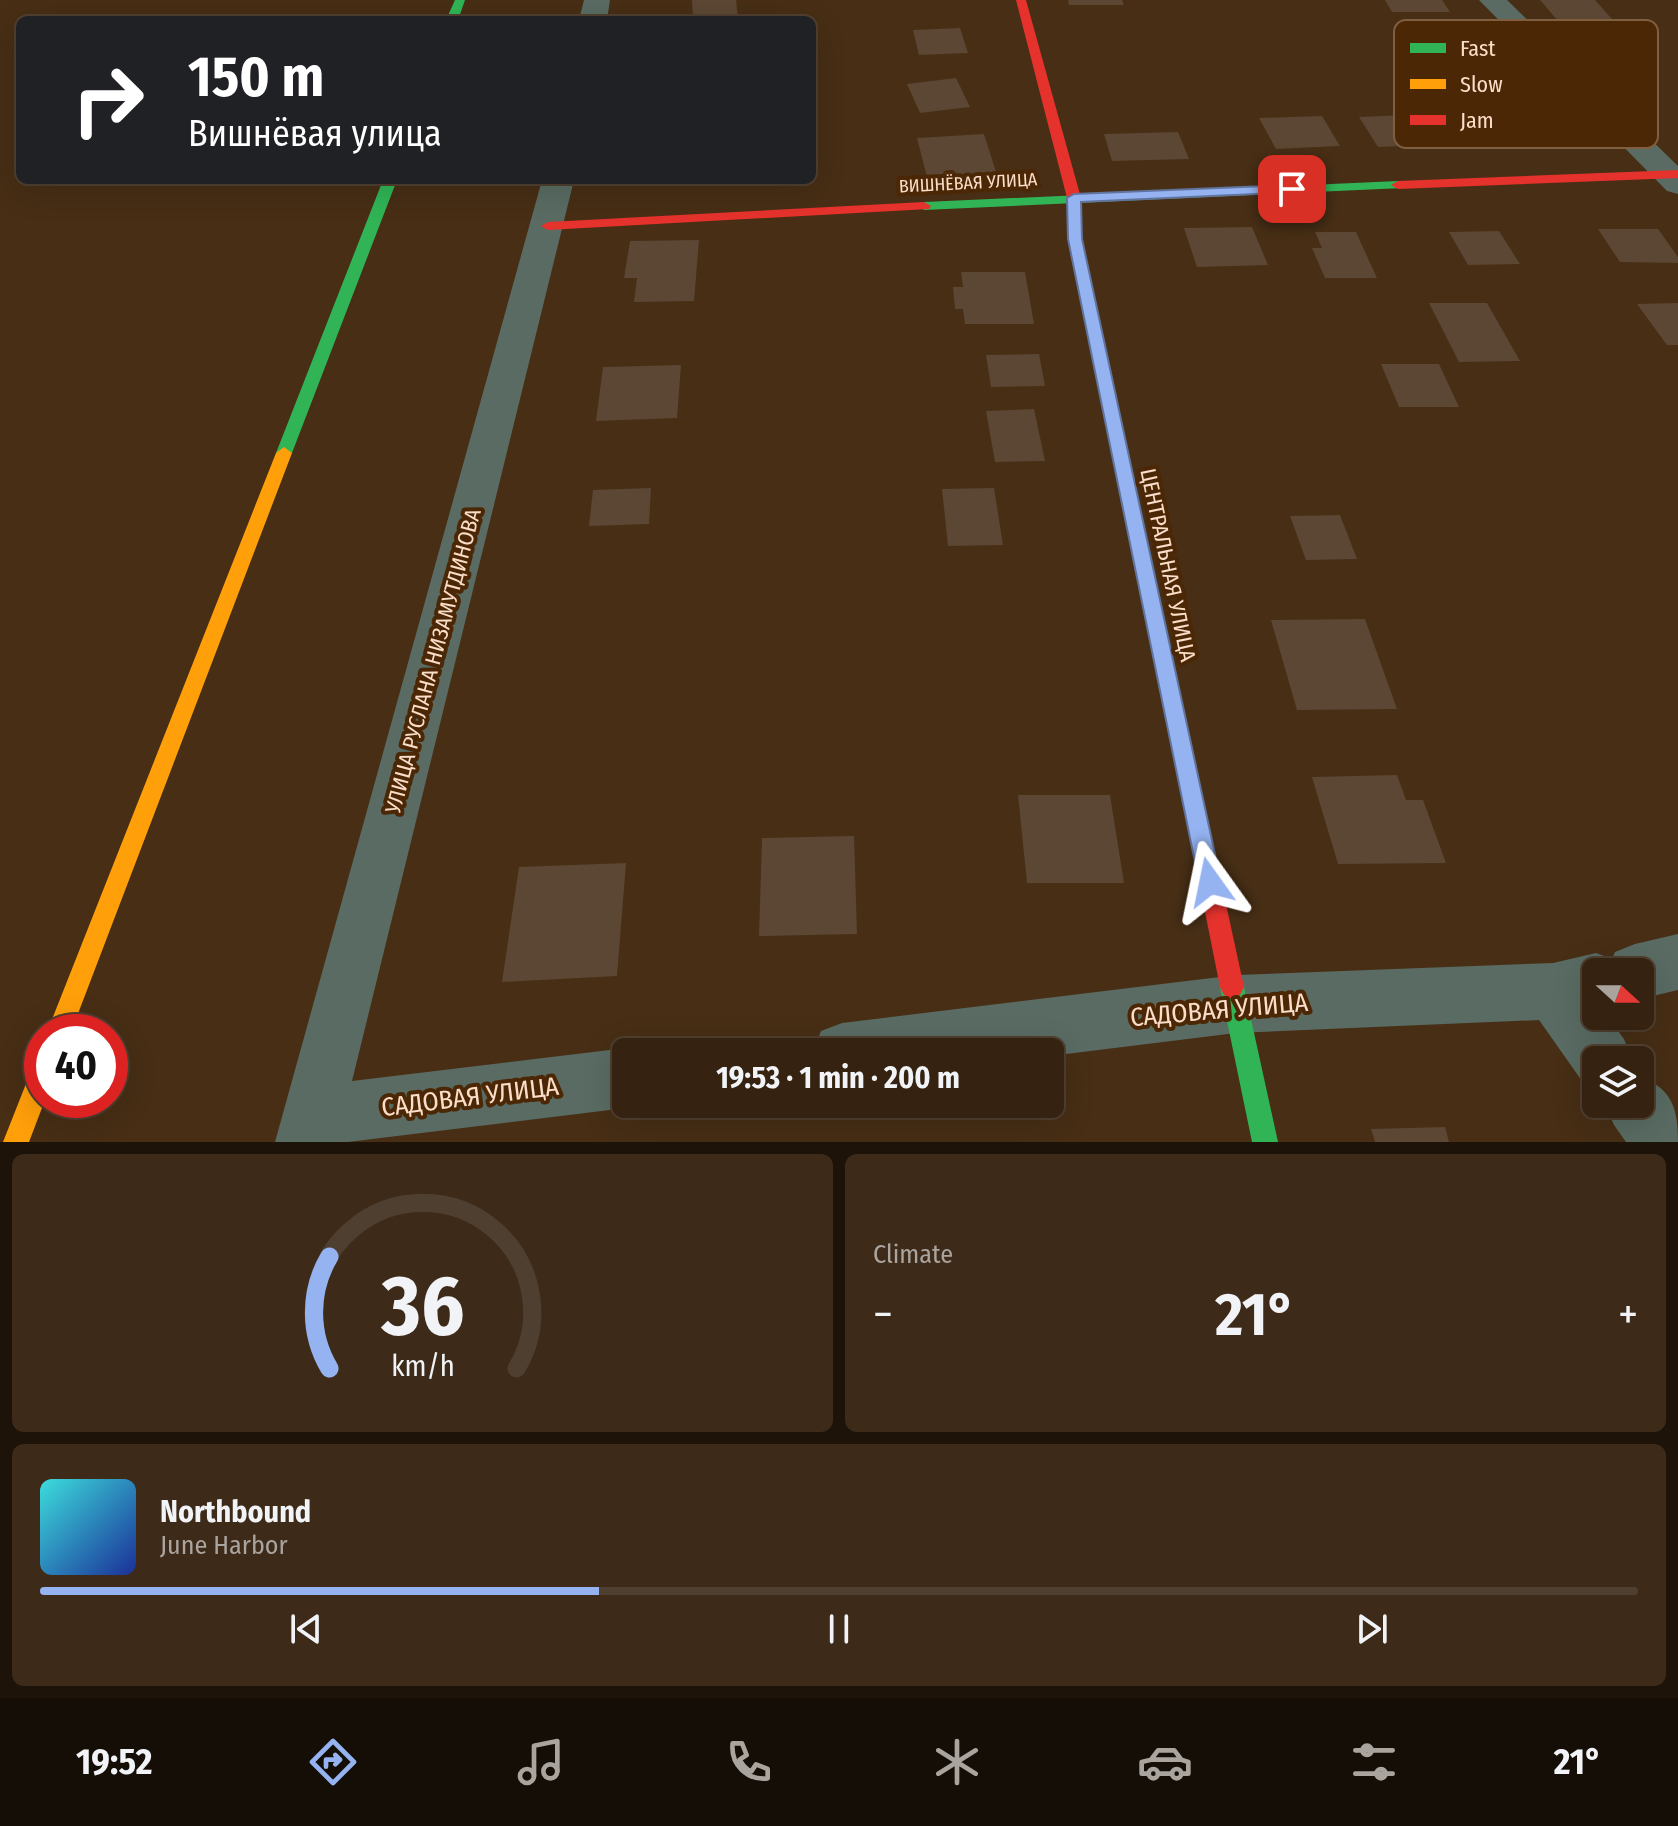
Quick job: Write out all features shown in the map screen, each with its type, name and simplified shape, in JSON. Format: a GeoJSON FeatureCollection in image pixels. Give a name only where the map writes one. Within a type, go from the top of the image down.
{"type":"FeatureCollection","features":[{"type":"Feature","properties":{"kind":"street","name":"ЦЕНТРАЛЬНАЯ УЛИЦА"},"geometry":{"type":"LineString","coordinates":[[1021,0],[1074,198],[1075,239],[1265,1142]]}},
{"type":"Feature","properties":{"kind":"street"},"geometry":{"type":"LineString","coordinates":[[1492,0],[1512,20]]}},
{"type":"Feature","properties":{"kind":"street"},"geometry":{"type":"LineString","coordinates":[[1643,148],[1674,178]]}},
{"type":"Feature","properties":{"kind":"street","name":"ВИШНЁВАЯ УЛИЦА"},"geometry":{"type":"LineString","coordinates":[[548,226],[1074,198],[1674,178]]}},
{"type":"Feature","properties":{"kind":"street"},"geometry":{"type":"LineString","coordinates":[[66,1014],[388,184]]}},
{"type":"Feature","properties":{"kind":"street","name":"УЛИЦА РУСЛАНА НИЗАМУТДИНОВА"},"geometry":{"type":"LineString","coordinates":[[310,1129],[557,184]]}},
{"type":"Feature","properties":{"kind":"street"},"geometry":{"type":"LineString","coordinates":[[1654,968],[1678,962]]}},
{"type":"Feature","properties":{"kind":"street"},"geometry":{"type":"LineString","coordinates":[[1575,986],[1598,1046]]}},
{"type":"Feature","properties":{"kind":"street","name":"САДОВАЯ УЛИЦА"},"geometry":{"type":"LineString","coordinates":[[957,1038],[1236,1004],[1575,986]]}},
{"type":"Feature","properties":{"kind":"street","name":"САДОВАЯ УЛИЦА"},"geometry":{"type":"LineString","coordinates":[[310,1129],[612,1080]]}},
{"type":"Feature","properties":{"kind":"street"},"geometry":{"type":"LineString","coordinates":[[16,1142],[25,1118]]}},
{"type":"Feature","properties":{"kind":"street"},"geometry":{"type":"LineString","coordinates":[[1645,1118],[1663,1142]]}},
{"type":"Feature","properties":{"kind":"building"},"geometry":{"type":"Polygon","coordinates":[[[692,0],[736,0],[738,16],[693,16],[692,0]]]}},
{"type":"Feature","properties":{"kind":"building"},"geometry":{"type":"Polygon","coordinates":[[[1068,0],[1122,0],[1124,5],[1069,5],[1068,0]]]}},
{"type":"Feature","properties":{"kind":"building"},"geometry":{"type":"Polygon","coordinates":[[[1385,0],[1442,0],[1450,12],[1392,12],[1385,0]]]}},
{"type":"Feature","properties":{"kind":"building"},"geometry":{"type":"Polygon","coordinates":[[[1540,0],[1595,0],[1613,20],[1557,20],[1540,0]]]}},
{"type":"Feature","properties":{"kind":"building"},"geometry":{"type":"Polygon","coordinates":[[[960,28],[968,53],[919,55],[913,30],[960,28]]]}},
{"type":"Feature","properties":{"kind":"building"},"geometry":{"type":"Polygon","coordinates":[[[956,78],[970,107],[920,113],[907,84],[956,78]]]}},
{"type":"Feature","properties":{"kind":"building"},"geometry":{"type":"Polygon","coordinates":[[[1322,116],[1340,146],[1276,149],[1259,118],[1322,116]]]}},
{"type":"Feature","properties":{"kind":"building"},"geometry":{"type":"Polygon","coordinates":[[[1394,116],[1394,146],[1378,147],[1359,117],[1394,116]]]}},
{"type":"Feature","properties":{"kind":"building"},"geometry":{"type":"Polygon","coordinates":[[[1178,132],[1189,159],[1112,161],[1104,134],[1178,132]]]}},
{"type":"Feature","properties":{"kind":"building"},"geometry":{"type":"Polygon","coordinates":[[[984,134],[996,172],[927,177],[917,138],[984,134]]]}},
{"type":"Feature","properties":{"kind":"building"},"geometry":{"type":"Polygon","coordinates":[[[1252,227],[1268,265],[1197,267],[1184,228],[1252,227]]]}},
{"type":"Feature","properties":{"kind":"building"},"geometry":{"type":"Polygon","coordinates":[[[1598,229],[1658,229],[1678,257],[1678,263],[1620,262],[1598,229]]]}},
{"type":"Feature","properties":{"kind":"building"},"geometry":{"type":"Polygon","coordinates":[[[1499,231],[1520,264],[1468,265],[1449,232],[1499,231]]]}},
{"type":"Feature","properties":{"kind":"building"},"geometry":{"type":"Polygon","coordinates":[[[1315,232],[1356,232],[1377,278],[1325,278],[1312,248],[1322,248],[1315,232]]]}},
{"type":"Feature","properties":{"kind":"building"},"geometry":{"type":"Polygon","coordinates":[[[699,240],[694,301],[634,302],[637,278],[624,278],[630,241],[699,240]]]}},
{"type":"Feature","properties":{"kind":"building"},"geometry":{"type":"Polygon","coordinates":[[[961,272],[1025,272],[1034,324],[965,324],[963,309],[955,309],[953,287],[963,287],[961,272]]]}},
{"type":"Feature","properties":{"kind":"building"},"geometry":{"type":"Polygon","coordinates":[[[1429,303],[1487,303],[1520,361],[1459,362],[1429,303]]]}},
{"type":"Feature","properties":{"kind":"building"},"geometry":{"type":"Polygon","coordinates":[[[1678,303],[1678,345],[1667,345],[1637,304],[1678,303]]]}},
{"type":"Feature","properties":{"kind":"building"},"geometry":{"type":"Polygon","coordinates":[[[1039,354],[1045,386],[991,387],[986,355],[1039,354]]]}},
{"type":"Feature","properties":{"kind":"building"},"geometry":{"type":"Polygon","coordinates":[[[1381,364],[1439,364],[1459,407],[1399,407],[1381,364]]]}},
{"type":"Feature","properties":{"kind":"building"},"geometry":{"type":"Polygon","coordinates":[[[681,365],[677,418],[596,421],[603,367],[681,365]]]}},
{"type":"Feature","properties":{"kind":"building"},"geometry":{"type":"Polygon","coordinates":[[[1034,409],[1045,461],[995,462],[986,411],[1034,409]]]}},
{"type":"Feature","properties":{"kind":"building"},"geometry":{"type":"Polygon","coordinates":[[[651,488],[649,524],[589,526],[593,490],[651,488]]]}},
{"type":"Feature","properties":{"kind":"building"},"geometry":{"type":"Polygon","coordinates":[[[994,488],[1003,545],[948,546],[942,489],[994,488]]]}},
{"type":"Feature","properties":{"kind":"building"},"geometry":{"type":"Polygon","coordinates":[[[1340,515],[1357,559],[1306,560],[1290,516],[1340,515]]]}},
{"type":"Feature","properties":{"kind":"building"},"geometry":{"type":"Polygon","coordinates":[[[1365,619],[1397,709],[1297,710],[1271,620],[1365,619]]]}},
{"type":"Feature","properties":{"kind":"building"},"geometry":{"type":"Polygon","coordinates":[[[1397,775],[1406,800],[1423,800],[1446,863],[1338,864],[1312,777],[1397,775]]]}},
{"type":"Feature","properties":{"kind":"building"},"geometry":{"type":"Polygon","coordinates":[[[1018,795],[1110,795],[1124,883],[1027,883],[1018,795]]]}},
{"type":"Feature","properties":{"kind":"building"},"geometry":{"type":"Polygon","coordinates":[[[854,836],[857,934],[759,936],[762,838],[854,836]]]}},
{"type":"Feature","properties":{"kind":"building"},"geometry":{"type":"Polygon","coordinates":[[[626,863],[617,976],[502,982],[519,867],[626,863]]]}},
{"type":"Feature","properties":{"kind":"building"},"geometry":{"type":"Polygon","coordinates":[[[1445,1127],[1449,1142],[1375,1142],[1371,1129],[1445,1127]]]}},
{"type":"Feature","properties":{"kind":"traffic: fast"},"geometry":{"type":"LineString","coordinates":[[454,16],[460,0]]}},
{"type":"Feature","properties":{"kind":"traffic: fast"},"geometry":{"type":"LineString","coordinates":[[284,453],[388,184]]}},
{"type":"Feature","properties":{"kind":"traffic: fast"},"geometry":{"type":"LineString","coordinates":[[924,206],[1398,185]]}},
{"type":"Feature","properties":{"kind":"traffic: fast"},"geometry":{"type":"LineString","coordinates":[[1088,302],[1160,641]]}},
{"type":"Feature","properties":{"kind":"traffic: fast"},"geometry":{"type":"LineString","coordinates":[[1232,987],[1265,1142]]}},
{"type":"Feature","properties":{"kind":"traffic: slow"},"geometry":{"type":"LineString","coordinates":[[66,1014],[284,453]]}},
{"type":"Feature","properties":{"kind":"traffic: slow"},"geometry":{"type":"LineString","coordinates":[[16,1142],[25,1118]]}},
{"type":"Feature","properties":{"kind":"traffic: jam"},"geometry":{"type":"LineString","coordinates":[[1021,0],[1074,198],[1075,239],[1088,302]]}},
{"type":"Feature","properties":{"kind":"traffic: jam"},"geometry":{"type":"LineString","coordinates":[[1398,185],[1678,174]]}},
{"type":"Feature","properties":{"kind":"traffic: jam"},"geometry":{"type":"LineString","coordinates":[[548,226],[924,206]]}},
{"type":"Feature","properties":{"kind":"traffic: jam"},"geometry":{"type":"LineString","coordinates":[[1160,641],[1232,987]]}},
{"type":"Feature","properties":{"kind":"route"},"geometry":{"type":"LineString","coordinates":[[1210,882],[1075,239],[1074,198],[1292,189]]}}]}
